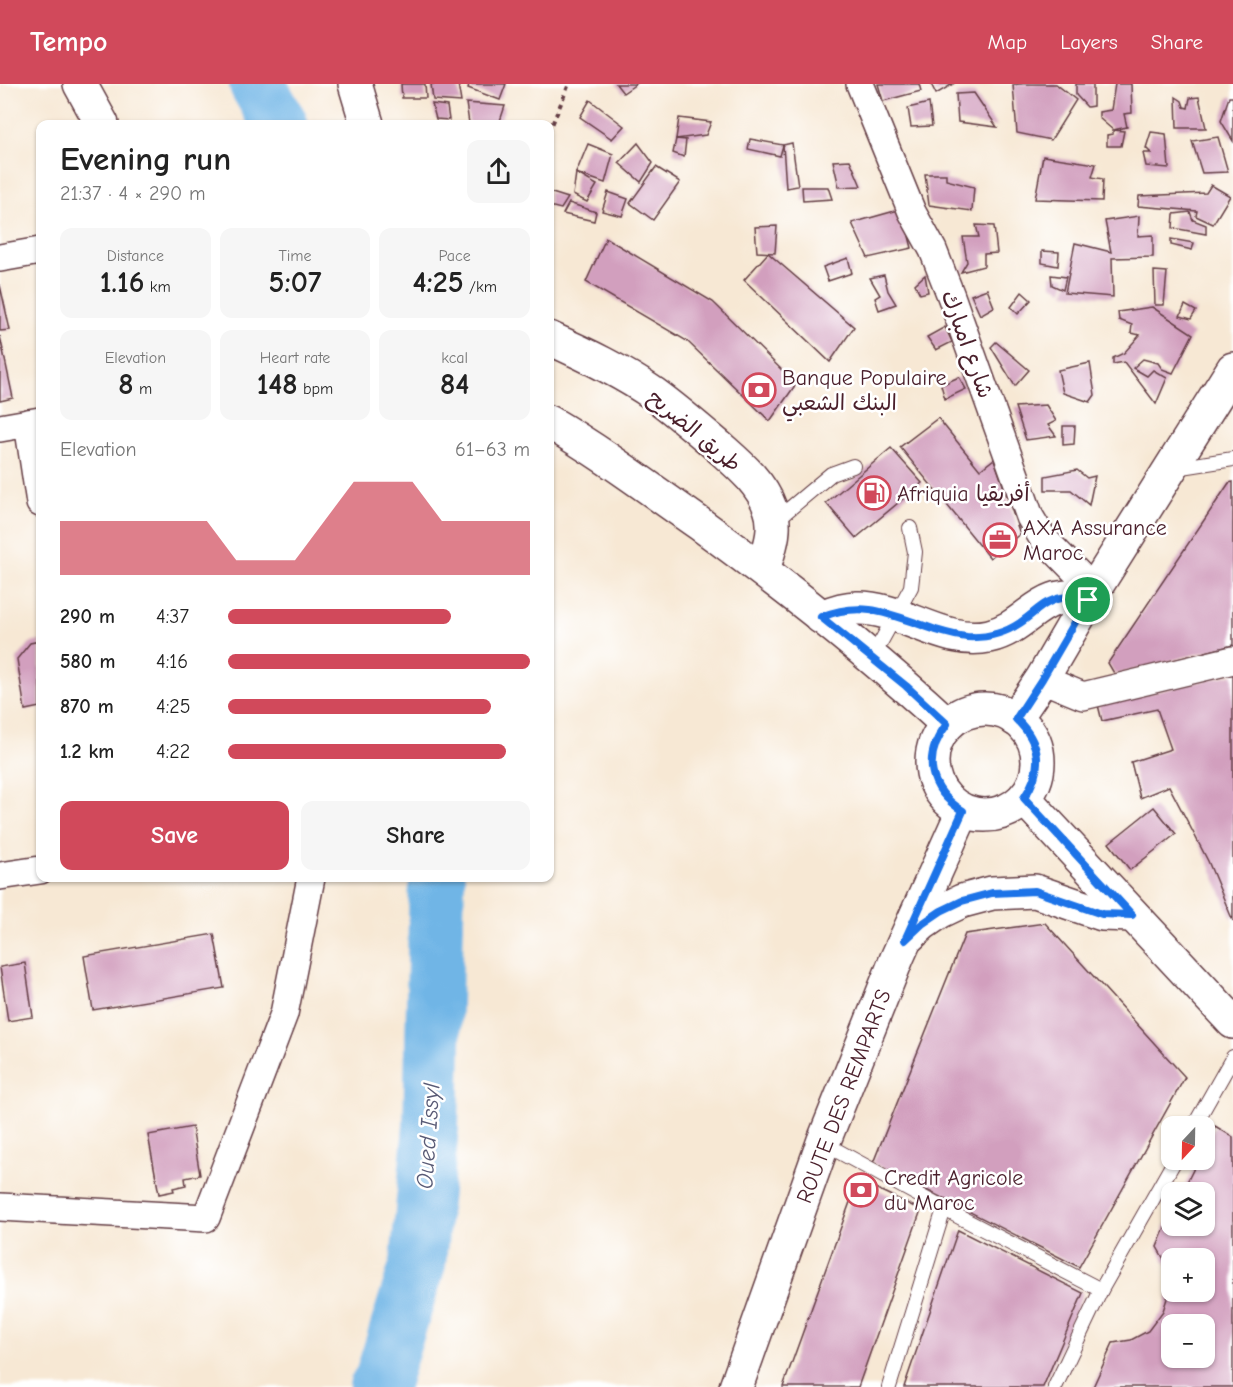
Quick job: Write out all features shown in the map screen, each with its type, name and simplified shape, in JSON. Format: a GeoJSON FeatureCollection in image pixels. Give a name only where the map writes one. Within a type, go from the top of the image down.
{"type":"FeatureCollection","features":[{"type":"Feature","properties":{"kind":"main road"},"geometry":{"type":"LineString","coordinates":[[80,84],[100,120]]}},
{"type":"Feature","properties":{"kind":"main road"},"geometry":{"type":"LineString","coordinates":[[355,84],[366,120]]}},
{"type":"Feature","properties":{"kind":"main road","name":"طريق الضريح"},"geometry":{"type":"LineString","coordinates":[[554,340],[600,361],[675,411],[752,478],[767,501],[774,522]]}},
{"type":"Feature","properties":{"kind":"main road"},"geometry":{"type":"LineString","coordinates":[[1016,719],[1233,369]]}},
{"type":"Feature","properties":{"kind":"main road"},"geometry":{"type":"LineString","coordinates":[[554,425],[631,473],[763,570],[872,658],[947,724]]}},
{"type":"Feature","properties":{"kind":"main road"},"geometry":{"type":"LineString","coordinates":[[763,570],[773,537],[774,522]]}},
{"type":"Feature","properties":{"kind":"main road"},"geometry":{"type":"LineString","coordinates":[[821,617],[837,610],[855,608],[882,611],[948,633],[967,637],[987,636],[1005,631],[1021,622],[1045,602],[1056,598],[1091,595]]}},
{"type":"Feature","properties":{"kind":"main road"},"geometry":{"type":"LineString","coordinates":[[981,709],[993,710],[1016,719],[1030,735],[1038,757],[1037,771],[1032,786],[1024,798],[1014,807],[990,815],[976,815],[963,811],[951,803],[940,792],[931,764],[938,736],[947,724],[957,716],[981,709]]}},
{"type":"Feature","properties":{"kind":"main road"},"geometry":{"type":"LineString","coordinates":[[1024,798],[1233,1022]]}},
{"type":"Feature","properties":{"kind":"main road","name":"ROUTE DES REMPARTS"},"geometry":{"type":"LineString","coordinates":[[736,1387],[823,1143],[905,940],[963,811]]}},
{"type":"Feature","properties":{"kind":"main road"},"geometry":{"type":"LineString","coordinates":[[905,940],[941,911],[962,901],[992,893],[1035,891],[1102,914],[1132,915]]}},
{"type":"Feature","properties":{"kind":"street","name":"شارع امبارك"},"geometry":{"type":"LineString","coordinates":[[860,84],[912,212],[933,250],[1030,517],[1042,537],[1091,595]]}},
{"type":"Feature","properties":{"kind":"street"},"geometry":{"type":"LineString","coordinates":[[0,258],[36,252]]}},
{"type":"Feature","properties":{"kind":"street"},"geometry":{"type":"LineString","coordinates":[[0,428],[34,422],[36,449]]}},
{"type":"Feature","properties":{"kind":"street"},"geometry":{"type":"LineString","coordinates":[[1042,679],[1083,696],[1233,660]]}},
{"type":"Feature","properties":{"kind":"street"},"geometry":{"type":"LineString","coordinates":[[0,876],[36,871]]}},
{"type":"Feature","properties":{"kind":"street"},"geometry":{"type":"LineString","coordinates":[[0,1207],[206,1218],[284,1014],[310,882]]}},
{"type":"Feature","properties":{"kind":"lane"},"geometry":{"type":"LineString","coordinates":[[1171,469],[1233,459]]}},
{"type":"Feature","properties":{"kind":"lane"},"geometry":{"type":"LineString","coordinates":[[774,522],[831,474],[853,466]]}},
{"type":"Feature","properties":{"kind":"lane"},"geometry":{"type":"LineString","coordinates":[[872,658],[911,587],[915,552],[910,528]]}},
{"type":"Feature","properties":{"kind":"lane"},"geometry":{"type":"LineString","coordinates":[[1200,1116],[1233,1057]]}},
{"type":"Feature","properties":{"kind":"lane"},"geometry":{"type":"LineString","coordinates":[[823,1143],[1101,1290]]}},
{"type":"Feature","properties":{"kind":"lane"},"geometry":{"type":"LineString","coordinates":[[1055,1387],[1101,1290],[1169,1170]]}},
{"type":"Feature","properties":{"kind":"lane"},"geometry":{"type":"LineString","coordinates":[[889,1387],[944,1209]]}},
{"type":"Feature","properties":{"kind":"path"},"geometry":{"type":"LineString","coordinates":[[554,120],[569,84]]}},
{"type":"Feature","properties":{"kind":"building"},"geometry":{"type":"Polygon","coordinates":[[[401,84],[425,84],[426,98],[402,98],[401,84]]]}},
{"type":"Feature","properties":{"kind":"building"},"geometry":{"type":"Polygon","coordinates":[[[431,84],[458,84],[461,102],[433,100],[431,84]]]}},
{"type":"Feature","properties":{"kind":"building"},"geometry":{"type":"Polygon","coordinates":[[[469,84],[506,84],[500,100],[468,88],[469,84]]]}},
{"type":"Feature","properties":{"kind":"building"},"geometry":{"type":"Polygon","coordinates":[[[616,84],[636,84],[623,93],[616,84]]]}},
{"type":"Feature","properties":{"kind":"building"},"geometry":{"type":"Polygon","coordinates":[[[878,84],[919,84],[921,91],[883,101],[878,84]]]}},
{"type":"Feature","properties":{"kind":"building"},"geometry":{"type":"Polygon","coordinates":[[[931,84],[953,84],[936,94],[931,84]]]}},
{"type":"Feature","properties":{"kind":"building"},"geometry":{"type":"Polygon","coordinates":[[[1056,84],[1076,100],[1051,140],[1017,133],[1013,85],[1056,84]]]}},
{"type":"Feature","properties":{"kind":"building"},"geometry":{"type":"Polygon","coordinates":[[[1076,84],[1093,84],[1093,106],[1087,107],[1076,95],[1076,84]]]}},
{"type":"Feature","properties":{"kind":"building"},"geometry":{"type":"Polygon","coordinates":[[[1115,84],[1131,84],[1132,113],[1124,114],[1127,127],[1113,130],[1099,118],[1099,112],[1111,110],[1115,84]]]}},
{"type":"Feature","properties":{"kind":"building"},"geometry":{"type":"Polygon","coordinates":[[[974,93],[997,127],[958,122],[956,94],[974,93]]]}},
{"type":"Feature","properties":{"kind":"building"},"geometry":{"type":"Polygon","coordinates":[[[1176,97],[1182,101],[1184,107],[1188,108],[1190,98],[1199,97],[1206,128],[1177,128],[1176,97]]]}},
{"type":"Feature","properties":{"kind":"building"},"geometry":{"type":"Polygon","coordinates":[[[1229,97],[1233,97],[1233,141],[1221,121],[1229,97]]]}},
{"type":"Feature","properties":{"kind":"building"},"geometry":{"type":"Polygon","coordinates":[[[590,100],[624,126],[612,139],[580,117],[590,100]]]}},
{"type":"Feature","properties":{"kind":"building"},"geometry":{"type":"Polygon","coordinates":[[[466,103],[505,106],[500,120],[469,120],[466,103]]]}},
{"type":"Feature","properties":{"kind":"building"},"geometry":{"type":"Polygon","coordinates":[[[929,103],[932,126],[911,127],[908,108],[929,103]]]}},
{"type":"Feature","properties":{"kind":"building"},"geometry":{"type":"Polygon","coordinates":[[[432,104],[447,106],[449,120],[436,119],[432,104]]]}},
{"type":"Feature","properties":{"kind":"building"},"geometry":{"type":"Polygon","coordinates":[[[679,118],[711,122],[706,135],[676,139],[679,118]]]}},
{"type":"Feature","properties":{"kind":"building"},"geometry":{"type":"Polygon","coordinates":[[[1113,130],[1124,131],[1121,146],[1107,146],[1107,135],[1113,134],[1113,130]]]}},
{"type":"Feature","properties":{"kind":"building"},"geometry":{"type":"Polygon","coordinates":[[[1151,132],[1166,134],[1169,168],[1146,166],[1143,153],[1151,153],[1146,148],[1151,132]]]}},
{"type":"Feature","properties":{"kind":"building"},"geometry":{"type":"Polygon","coordinates":[[[1218,137],[1228,172],[1202,173],[1192,141],[1218,137]]]}},
{"type":"Feature","properties":{"kind":"building"},"geometry":{"type":"Polygon","coordinates":[[[676,139],[686,140],[684,157],[673,153],[676,139]]]}},
{"type":"Feature","properties":{"kind":"building"},"geometry":{"type":"Polygon","coordinates":[[[750,139],[783,145],[780,156],[748,149],[750,139]]]}},
{"type":"Feature","properties":{"kind":"building"},"geometry":{"type":"Polygon","coordinates":[[[638,143],[653,163],[641,182],[619,163],[638,143]]]}},
{"type":"Feature","properties":{"kind":"building"},"geometry":{"type":"Polygon","coordinates":[[[792,143],[798,186],[786,188],[783,145],[792,143]]]}},
{"type":"Feature","properties":{"kind":"building"},"geometry":{"type":"Polygon","coordinates":[[[588,144],[613,154],[605,183],[576,173],[588,144]]]}},
{"type":"Feature","properties":{"kind":"building"},"geometry":{"type":"Polygon","coordinates":[[[1043,156],[1096,164],[1092,177],[1103,179],[1102,201],[1035,199],[1043,156]]]}},
{"type":"Feature","properties":{"kind":"building"},"geometry":{"type":"Polygon","coordinates":[[[850,160],[861,186],[839,187],[833,161],[850,160]]]}},
{"type":"Feature","properties":{"kind":"building"},"geometry":{"type":"Polygon","coordinates":[[[656,167],[680,182],[653,220],[630,203],[656,167]]]}},
{"type":"Feature","properties":{"kind":"building"},"geometry":{"type":"Polygon","coordinates":[[[576,173],[597,185],[587,202],[573,195],[576,173]]]}},
{"type":"Feature","properties":{"kind":"building"},"geometry":{"type":"Polygon","coordinates":[[[925,174],[946,174],[946,180],[974,187],[972,211],[929,205],[925,174]]]}},
{"type":"Feature","properties":{"kind":"building"},"geometry":{"type":"Polygon","coordinates":[[[1211,185],[1230,196],[1213,224],[1196,216],[1197,211],[1138,206],[1139,196],[1206,193],[1211,185]]]}},
{"type":"Feature","properties":{"kind":"building"},"geometry":{"type":"Polygon","coordinates":[[[802,187],[828,187],[832,199],[803,201],[802,187]]]}},
{"type":"Feature","properties":{"kind":"building"},"geometry":{"type":"Polygon","coordinates":[[[608,192],[628,199],[622,216],[602,211],[608,192]]]}},
{"type":"Feature","properties":{"kind":"building"},"geometry":{"type":"Polygon","coordinates":[[[554,194],[568,198],[561,209],[554,207],[554,194]]]}},
{"type":"Feature","properties":{"kind":"building"},"geometry":{"type":"Polygon","coordinates":[[[569,203],[596,212],[594,221],[563,214],[569,203]]]}},
{"type":"Feature","properties":{"kind":"building"},"geometry":{"type":"Polygon","coordinates":[[[902,209],[912,248],[868,258],[852,223],[902,209]]]}},
{"type":"Feature","properties":{"kind":"building"},"geometry":{"type":"Polygon","coordinates":[[[1190,212],[1193,220],[1206,225],[1206,234],[1173,228],[1174,214],[1190,212]]]}},
{"type":"Feature","properties":{"kind":"building"},"geometry":{"type":"Polygon","coordinates":[[[1139,216],[1138,236],[1153,235],[1153,257],[1112,258],[1113,297],[1065,293],[1075,243],[1111,252],[1105,221],[1139,216]]]}},
{"type":"Feature","properties":{"kind":"building"},"geometry":{"type":"Polygon","coordinates":[[[976,225],[994,226],[997,253],[984,254],[984,266],[961,272],[967,262],[963,237],[979,237],[976,225]]]}},
{"type":"Feature","properties":{"kind":"building"},"geometry":{"type":"Polygon","coordinates":[[[777,226],[775,253],[757,252],[755,227],[777,226]]]}},
{"type":"Feature","properties":{"kind":"building"},"geometry":{"type":"Polygon","coordinates":[[[606,238],[713,302],[796,384],[770,421],[687,341],[586,282],[606,238]]]}},
{"type":"Feature","properties":{"kind":"building"},"geometry":{"type":"Polygon","coordinates":[[[1171,239],[1194,243],[1192,250],[1171,245],[1171,239]]]}},
{"type":"Feature","properties":{"kind":"building"},"geometry":{"type":"Polygon","coordinates":[[[1042,251],[1059,252],[1058,266],[1042,263],[1042,251]]]}},
{"type":"Feature","properties":{"kind":"building"},"geometry":{"type":"Polygon","coordinates":[[[768,253],[854,327],[830,362],[744,280],[768,253]]]}},
{"type":"Feature","properties":{"kind":"building"},"geometry":{"type":"Polygon","coordinates":[[[848,258],[852,273],[828,281],[823,267],[848,258]]]}},
{"type":"Feature","properties":{"kind":"building"},"geometry":{"type":"Polygon","coordinates":[[[1154,271],[1167,272],[1164,305],[1155,305],[1154,271]]]}},
{"type":"Feature","properties":{"kind":"building"},"geometry":{"type":"Polygon","coordinates":[[[884,275],[888,291],[896,304],[879,310],[875,298],[880,295],[870,278],[884,275]]]}},
{"type":"Feature","properties":{"kind":"building"},"geometry":{"type":"Polygon","coordinates":[[[925,275],[928,292],[920,294],[915,284],[925,275]]]}},
{"type":"Feature","properties":{"kind":"building"},"geometry":{"type":"Polygon","coordinates":[[[1051,275],[1066,277],[1063,290],[1052,285],[1051,275]]]}},
{"type":"Feature","properties":{"kind":"building"},"geometry":{"type":"Polygon","coordinates":[[[0,285],[10,330],[0,331],[0,285]]]}},
{"type":"Feature","properties":{"kind":"building"},"geometry":{"type":"Polygon","coordinates":[[[987,289],[994,307],[980,315],[971,295],[987,289]]]}},
{"type":"Feature","properties":{"kind":"building"},"geometry":{"type":"Polygon","coordinates":[[[1022,292],[1031,300],[1018,314],[1011,307],[1022,292]]]}},
{"type":"Feature","properties":{"kind":"building"},"geometry":{"type":"Polygon","coordinates":[[[1185,305],[1196,311],[1191,319],[1180,316],[1185,305]]]}},
{"type":"Feature","properties":{"kind":"building"},"geometry":{"type":"Polygon","coordinates":[[[1152,307],[1193,334],[1173,373],[1162,369],[1158,363],[1143,359],[1133,368],[1147,376],[1153,370],[1167,378],[1156,404],[1124,362],[1113,364],[1113,358],[1124,353],[1140,335],[1131,333],[1132,325],[1119,320],[1118,312],[1152,307]]]}},
{"type":"Feature","properties":{"kind":"building"},"geometry":{"type":"Polygon","coordinates":[[[945,327],[952,342],[936,350],[927,337],[945,327]]]}},
{"type":"Feature","properties":{"kind":"building"},"geometry":{"type":"Polygon","coordinates":[[[0,336],[13,398],[0,401],[0,336]]]}},
{"type":"Feature","properties":{"kind":"building"},"geometry":{"type":"Polygon","coordinates":[[[996,342],[1029,370],[1015,386],[991,347],[996,342]]]}},
{"type":"Feature","properties":{"kind":"building"},"geometry":{"type":"Polygon","coordinates":[[[1090,363],[1095,395],[1090,402],[1063,393],[1058,370],[1090,363]]]}},
{"type":"Feature","properties":{"kind":"building"},"geometry":{"type":"Polygon","coordinates":[[[959,377],[966,389],[945,399],[941,385],[959,377]]]}},
{"type":"Feature","properties":{"kind":"building"},"geometry":{"type":"Polygon","coordinates":[[[1046,405],[1056,421],[1048,425],[1056,436],[1026,440],[1015,407],[1046,405]]]}},
{"type":"Feature","properties":{"kind":"building"},"geometry":{"type":"Polygon","coordinates":[[[938,418],[980,470],[994,459],[1020,534],[990,558],[900,447],[938,418]]]}},
{"type":"Feature","properties":{"kind":"building"},"geometry":{"type":"Polygon","coordinates":[[[1063,426],[1075,426],[1074,444],[1063,445],[1063,426]]]}},
{"type":"Feature","properties":{"kind":"building","name":"Afriquia أفريقيا"},"geometry":{"type":"Polygon","coordinates":[[[891,448],[922,483],[856,538],[826,503],[891,448]]]}},
{"type":"Feature","properties":{"kind":"building"},"geometry":{"type":"Polygon","coordinates":[[[1077,470],[1087,478],[1095,476],[1089,505],[1071,490],[1045,490],[1045,476],[1077,470]]]}},
{"type":"Feature","properties":{"kind":"building"},"geometry":{"type":"Polygon","coordinates":[[[1233,482],[1233,645],[1115,675],[1108,663],[1229,483],[1233,482]]]}},
{"type":"Feature","properties":{"kind":"building"},"geometry":{"type":"Polygon","coordinates":[[[36,642],[36,708],[25,710],[17,659],[30,643],[36,642]]]}},
{"type":"Feature","properties":{"kind":"building"},"geometry":{"type":"Polygon","coordinates":[[[1233,674],[1233,921],[1208,861],[1169,786],[1140,798],[1131,762],[1171,749],[1157,709],[1102,721],[1098,705],[1233,674]]]}},
{"type":"Feature","properties":{"kind":"building"},"geometry":{"type":"Polygon","coordinates":[[[1154,807],[1176,834],[1130,870],[1109,843],[1154,807]]]}},
{"type":"Feature","properties":{"kind":"building"},"geometry":{"type":"Polygon","coordinates":[[[1045,923],[1185,1077],[1163,1116],[1161,1116],[1161,1120],[1079,1267],[873,1163],[965,934],[1045,923]]]}},
{"type":"Feature","properties":{"kind":"building"},"geometry":{"type":"Polygon","coordinates":[[[214,934],[224,988],[93,1010],[84,956],[214,934]]]}},
{"type":"Feature","properties":{"kind":"building"},"geometry":{"type":"Polygon","coordinates":[[[25,963],[33,1017],[8,1021],[0,967],[25,963]]]}},
{"type":"Feature","properties":{"kind":"building"},"geometry":{"type":"Polygon","coordinates":[[[1215,1126],[1233,1137],[1233,1387],[1093,1387],[1113,1343],[1131,1340],[1148,1331],[1163,1311],[1166,1302],[1215,1302],[1215,1248],[1161,1248],[1161,1254],[1157,1247],[1162,1236],[1215,1236],[1215,1182],[1187,1182],[1193,1170],[1215,1170],[1215,1126]]]}},
{"type":"Feature","properties":{"kind":"building"},"geometry":{"type":"Polygon","coordinates":[[[192,1127],[200,1175],[185,1178],[186,1185],[173,1188],[174,1191],[159,1194],[148,1135],[192,1127]]]}},
{"type":"Feature","properties":{"kind":"building"},"geometry":{"type":"Polygon","coordinates":[[[858,1180],[921,1210],[858,1387],[783,1387],[858,1180]]]}},
{"type":"Feature","properties":{"kind":"building"},"geometry":{"type":"Polygon","coordinates":[[[958,1230],[1083,1293],[1043,1387],[904,1387],[958,1230]]]}},
{"type":"Feature","properties":{"kind":"waterway","name":"Oued Issyl"},"geometry":{"type":"LineString","coordinates":[[257,84],[278,120]]}},
{"type":"Feature","properties":{"kind":"waterway","name":"Oued Issyl"},"geometry":{"type":"LineString","coordinates":[[377,1387],[382,1380],[418,1263],[431,1127],[437,882]]}},
{"type":"Feature","properties":{"kind":"place","name":"Banque Populaire البنك الشعبي"},"geometry":{"type":"Point","coordinates":[759,390]}},
{"type":"Feature","properties":{"kind":"place","name":"Afriquia أفريقيا"},"geometry":{"type":"Point","coordinates":[874,493]}},
{"type":"Feature","properties":{"kind":"place","name":"AXA Assurance Maroc"},"geometry":{"type":"Point","coordinates":[1000,540]}},
{"type":"Feature","properties":{"kind":"place","name":"Credit Agricole du Maroc"},"geometry":{"type":"Point","coordinates":[861,1190]}},
{"type":"Feature","properties":{"kind":"route"},"geometry":{"type":"LineString","coordinates":[[1077,597],[1088,600],[1016,719],[1034,742],[1038,757],[1037,771],[1032,786],[1024,798],[1132,915],[1102,914],[1035,891],[992,893],[976,896],[941,911],[905,940],[963,811],[940,792],[931,764],[938,736],[947,724],[906,686],[821,617],[837,610],[868,608],[948,633],[967,637],[987,636],[1005,631],[1021,622],[1045,602],[1056,598],[1077,597]]}}]}
